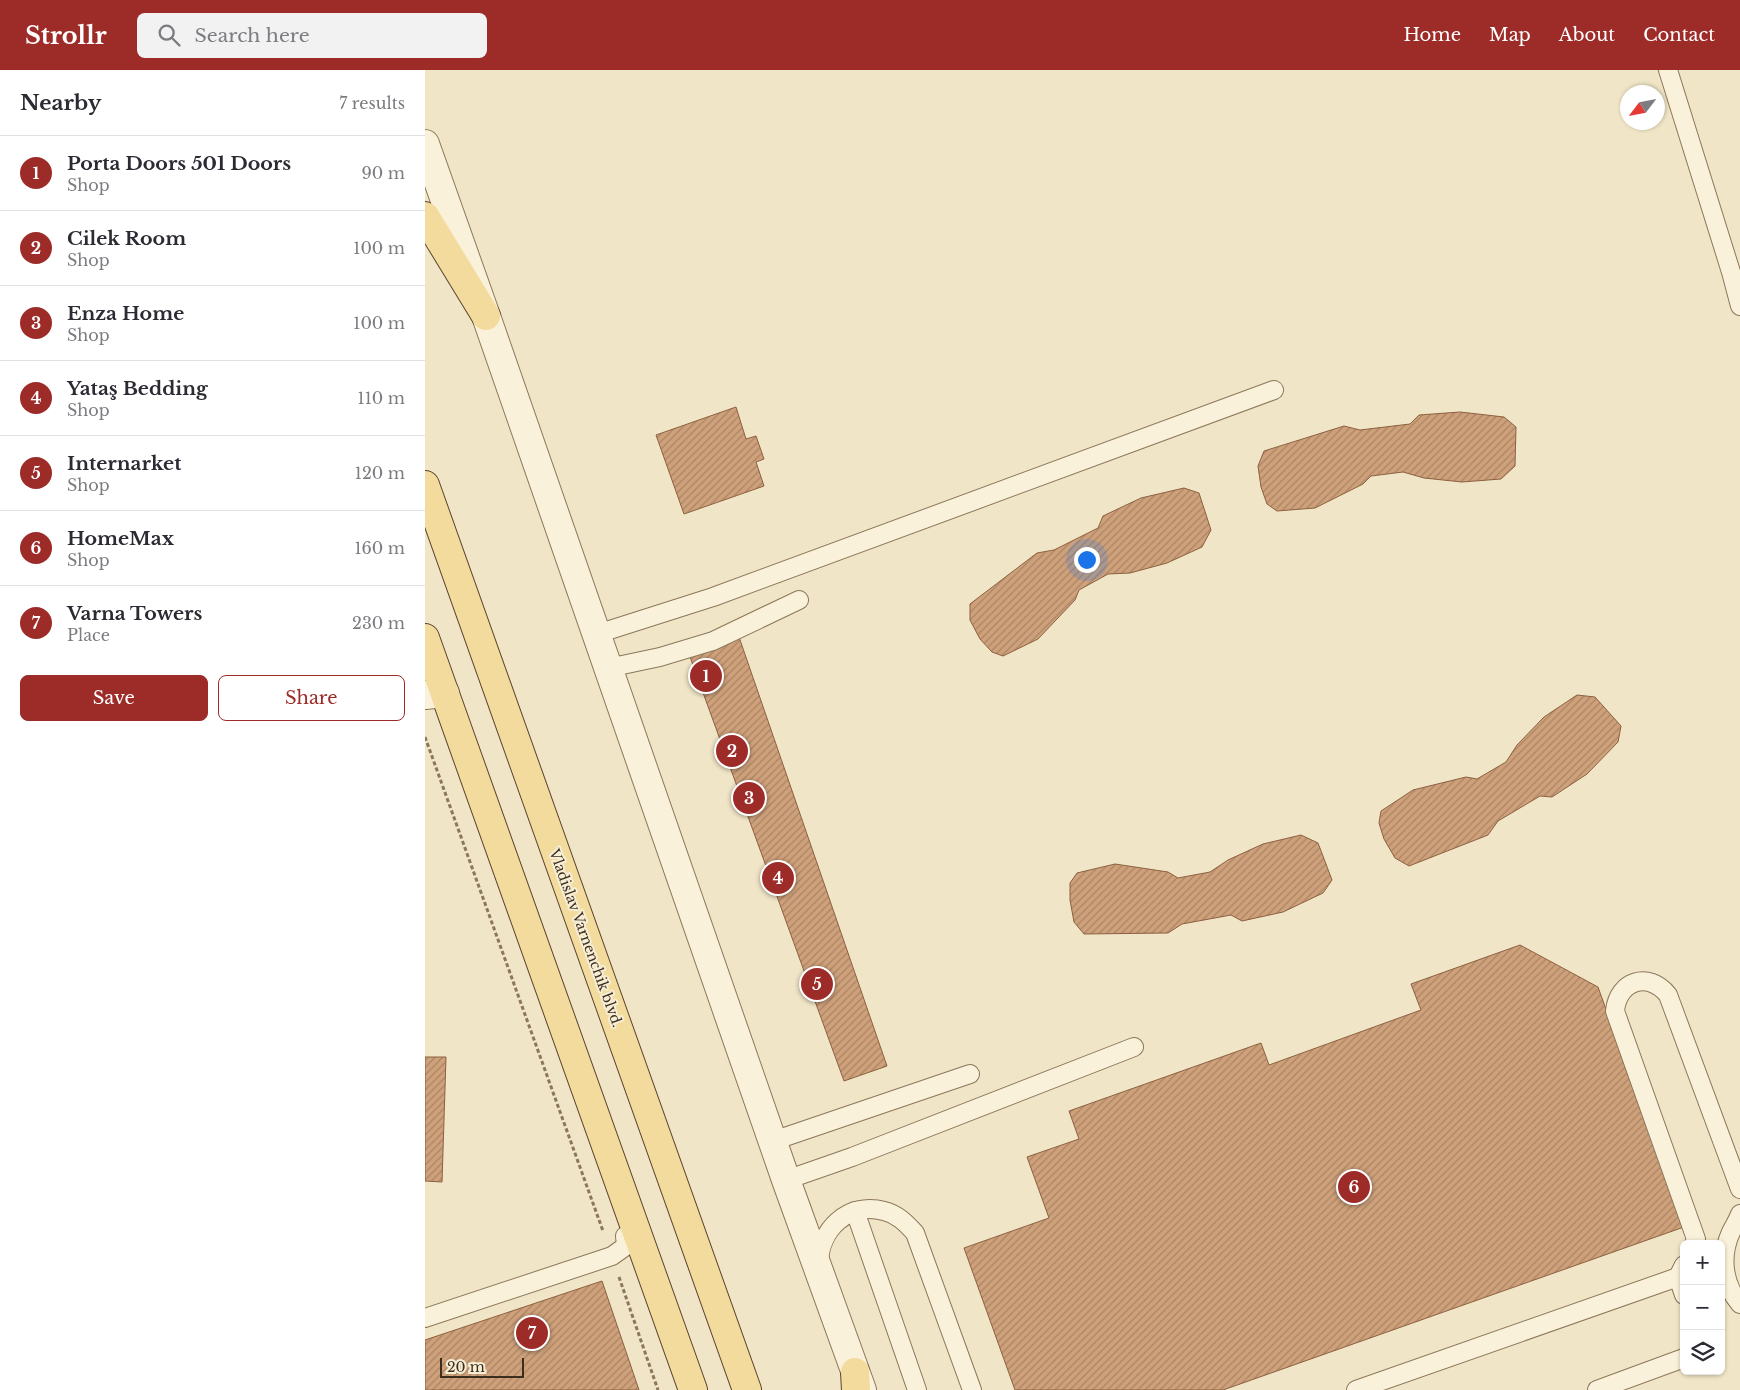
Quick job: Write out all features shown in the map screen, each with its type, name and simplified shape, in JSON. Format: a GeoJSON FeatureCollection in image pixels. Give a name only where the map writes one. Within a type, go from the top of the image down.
{"type":"FeatureCollection","features":[{"type":"Feature","properties":{"kind":"main road"},"geometry":{"type":"LineString","coordinates":[[425,216],[486,316]]}},
{"type":"Feature","properties":{"kind":"main road","name":"Vladislav Varnenchik blvd."},"geometry":{"type":"LineString","coordinates":[[425,485],[747,1390]]}},
{"type":"Feature","properties":{"kind":"main road"},"geometry":{"type":"LineString","coordinates":[[425,638],[435,694],[693,1390]]}},
{"type":"Feature","properties":{"kind":"street"},"geometry":{"type":"LineString","coordinates":[[425,144],[858,1384]]}},
{"type":"Feature","properties":{"kind":"lane"},"geometry":{"type":"LineString","coordinates":[[1668,70],[1740,306]]}},
{"type":"Feature","properties":{"kind":"lane"},"geometry":{"type":"LineString","coordinates":[[597,634],[713,597],[1274,390]]}},
{"type":"Feature","properties":{"kind":"lane"},"geometry":{"type":"LineString","coordinates":[[608,668],[660,657],[713,641],[799,600]]}},
{"type":"Feature","properties":{"kind":"lane"},"geometry":{"type":"LineString","coordinates":[[1696,1240],[1615,1011],[1621,992],[1628,986],[1636,982],[1651,982],[1658,984],[1668,995],[1740,1189]]}},
{"type":"Feature","properties":{"kind":"lane"},"geometry":{"type":"LineString","coordinates":[[786,1180],[852,1158],[1134,1047]]}},
{"type":"Feature","properties":{"kind":"lane"},"geometry":{"type":"LineString","coordinates":[[773,1141],[970,1074]]}},
{"type":"Feature","properties":{"kind":"lane"},"geometry":{"type":"LineString","coordinates":[[819,1269],[819,1252],[825,1236],[839,1219],[855,1211],[869,1209],[883,1210],[903,1220],[915,1233],[972,1390]]}},
{"type":"Feature","properties":{"kind":"lane"},"geometry":{"type":"LineString","coordinates":[[855,1211],[917,1390]]}},
{"type":"Feature","properties":{"kind":"lane"},"geometry":{"type":"LineString","coordinates":[[1740,1214],[1725,1248],[1724,1264],[1729,1286],[1740,1304]]}},
{"type":"Feature","properties":{"kind":"lane"},"geometry":{"type":"LineString","coordinates":[[425,1318],[612,1256],[626,1246],[625,1236]]}},
{"type":"Feature","properties":{"kind":"lane"},"geometry":{"type":"LineString","coordinates":[[1356,1390],[1680,1271]]}},
{"type":"Feature","properties":{"kind":"lane"},"geometry":{"type":"LineString","coordinates":[[1597,1390],[1680,1359]]}},
{"type":"Feature","properties":{"kind":"path"},"geometry":{"type":"LineString","coordinates":[[425,738],[612,1256],[658,1390]]}},
{"type":"Feature","properties":{"kind":"building"},"geometry":{"type":"Polygon","coordinates":[[[736,407],[746,439],[756,436],[764,459],[756,462],[764,486],[684,514],[656,435],[736,407]]]}},
{"type":"Feature","properties":{"kind":"building"},"geometry":{"type":"Polygon","coordinates":[[[1460,412],[1504,417],[1516,427],[1515,466],[1501,479],[1462,482],[1424,478],[1403,472],[1371,476],[1363,484],[1315,508],[1277,511],[1267,504],[1261,487],[1258,466],[1264,451],[1344,426],[1360,430],[1410,424],[1419,415],[1460,412]]]}},
{"type":"Feature","properties":{"kind":"building"},"geometry":{"type":"Polygon","coordinates":[[[1184,488],[1199,493],[1211,530],[1202,547],[1167,563],[1130,573],[1108,574],[1079,590],[1075,600],[1038,639],[1003,656],[992,652],[980,639],[970,620],[970,604],[1037,553],[1054,550],[1098,528],[1103,516],[1141,498],[1184,488]]]}},
{"type":"Feature","properties":{"kind":"building"},"geometry":{"type":"Polygon","coordinates":[[[739,637],[887,1066],[844,1081],[689,654],[739,637]]]}},
{"type":"Feature","properties":{"kind":"building"},"geometry":{"type":"Polygon","coordinates":[[[1577,695],[1595,697],[1621,726],[1618,742],[1587,774],[1552,797],[1540,796],[1498,821],[1488,835],[1409,866],[1395,858],[1384,839],[1379,823],[1381,811],[1413,790],[1466,777],[1477,779],[1506,762],[1517,745],[1544,717],[1577,695]]]}},
{"type":"Feature","properties":{"kind":"building"},"geometry":{"type":"Polygon","coordinates":[[[1301,835],[1318,843],[1332,880],[1323,893],[1283,912],[1242,921],[1231,915],[1182,924],[1168,933],[1084,934],[1074,922],[1070,900],[1070,883],[1077,873],[1115,864],[1168,872],[1178,878],[1210,872],[1228,860],[1263,844],[1301,835]]]}},
{"type":"Feature","properties":{"kind":"building"},"geometry":{"type":"Polygon","coordinates":[[[1520,945],[1598,987],[1684,1227],[1223,1390],[1015,1390],[964,1248],[1049,1218],[1027,1157],[1079,1139],[1069,1111],[1261,1043],[1269,1065],[1421,1010],[1411,984],[1520,945]]]}},
{"type":"Feature","properties":{"kind":"building"},"geometry":{"type":"Polygon","coordinates":[[[425,1057],[446,1057],[442,1182],[425,1181],[425,1057]]]}},
{"type":"Feature","properties":{"kind":"building"},"geometry":{"type":"Polygon","coordinates":[[[602,1281],[639,1390],[425,1390],[425,1340],[602,1281]]]}},
{"type":"Feature","properties":{"kind":"place","name":"Porta Doors 501 Doors"},"geometry":{"type":"Point","coordinates":[706,676]}},
{"type":"Feature","properties":{"kind":"place","name":"Cilek Room"},"geometry":{"type":"Point","coordinates":[732,751]}},
{"type":"Feature","properties":{"kind":"place","name":"Enza Home"},"geometry":{"type":"Point","coordinates":[749,798]}},
{"type":"Feature","properties":{"kind":"place","name":"Yataş Bedding"},"geometry":{"type":"Point","coordinates":[778,878]}},
{"type":"Feature","properties":{"kind":"place","name":"Internarket"},"geometry":{"type":"Point","coordinates":[817,984]}},
{"type":"Feature","properties":{"kind":"place","name":"HomeMax"},"geometry":{"type":"Point","coordinates":[1354,1187]}},
{"type":"Feature","properties":{"kind":"place","name":"Varna Towers"},"geometry":{"type":"Point","coordinates":[532,1333]}}]}
